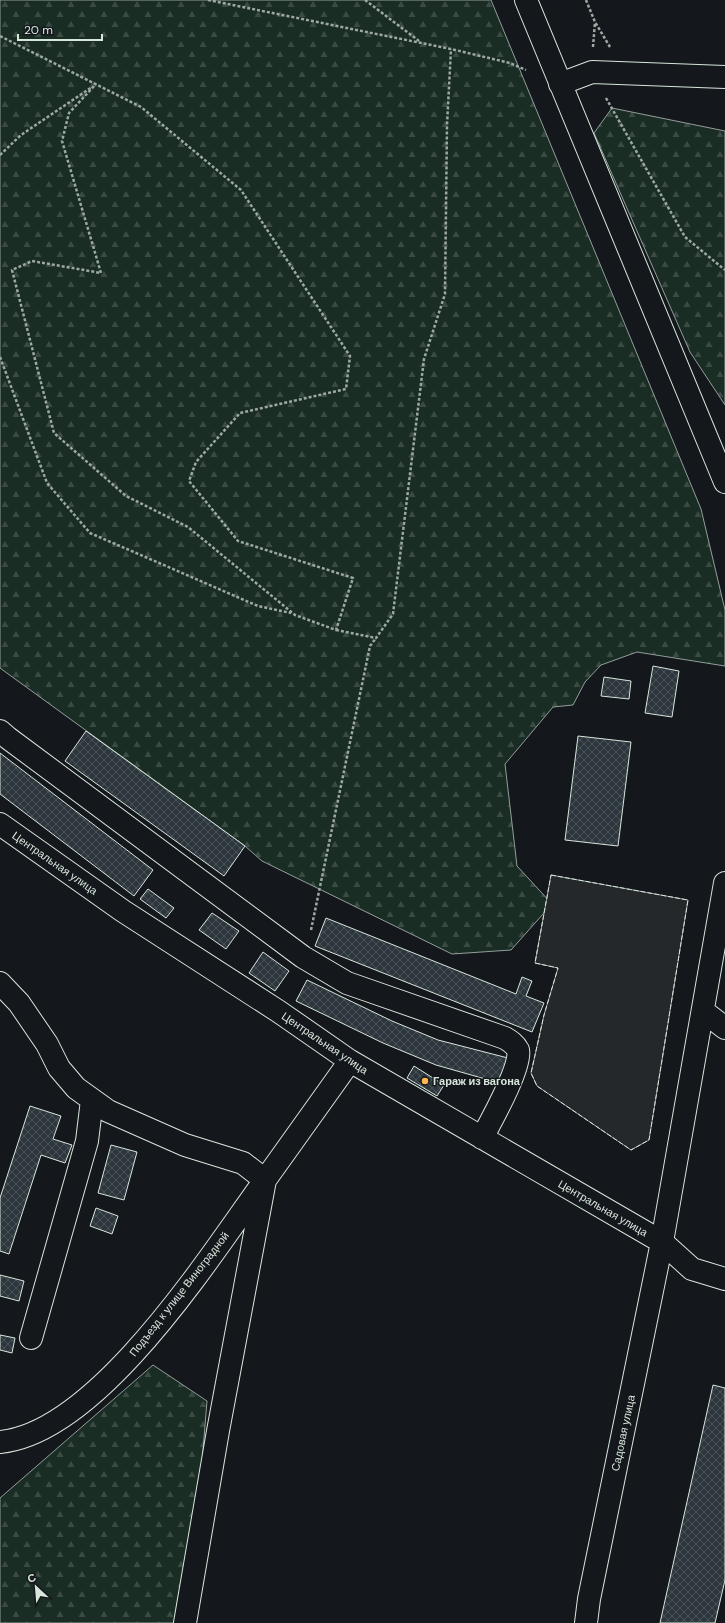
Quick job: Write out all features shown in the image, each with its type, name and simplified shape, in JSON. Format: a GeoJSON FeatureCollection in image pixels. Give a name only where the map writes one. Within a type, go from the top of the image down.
{"type":"FeatureCollection","features":[{"type":"Feature","properties":{"kind":"street"},"geometry":{"type":"LineString","coordinates":[[526,0],[725,482]]}},
{"type":"Feature","properties":{"kind":"street"},"geometry":{"type":"LineString","coordinates":[[560,84],[592,72],[725,77]]}},
{"type":"Feature","properties":{"kind":"street"},"geometry":{"type":"LineString","coordinates":[[0,731],[303,957],[347,983],[505,1038],[513,1043],[518,1051],[517,1066],[482,1138]]}},
{"type":"Feature","properties":{"kind":"street","name":"Центральная улица"},"geometry":{"type":"LineString","coordinates":[[0,824],[123,911],[278,1011],[350,1061],[662,1242],[692,1269],[725,1279]]}},
{"type":"Feature","properties":{"kind":"street","name":"Садовая улица"},"geometry":{"type":"LineString","coordinates":[[586,1623],[589,1599],[662,1242],[703,1011],[720,946],[725,883]]}},
{"type":"Feature","properties":{"kind":"street"},"geometry":{"type":"LineString","coordinates":[[0,983],[19,1003],[47,1044],[59,1068],[76,1088],[92,1100],[108,1111],[185,1145],[243,1163],[265,1180],[218,1431],[185,1623]]}},
{"type":"Feature","properties":{"kind":"street"},"geometry":{"type":"LineString","coordinates":[[703,1011],[725,1028]]}},
{"type":"Feature","properties":{"kind":"street","name":"Подъезд к улице Виноградной"},"geometry":{"type":"LineString","coordinates":[[0,1442],[17,1440],[68,1415],[126,1364],[186,1290],[350,1061]]}},
{"type":"Feature","properties":{"kind":"street"},"geometry":{"type":"LineString","coordinates":[[31,1338],[87,1141],[92,1100]]}},
{"type":"Feature","properties":{"kind":"path"},"geometry":{"type":"LineString","coordinates":[[208,0],[452,49],[510,63],[560,84]]}},
{"type":"Feature","properties":{"kind":"path"},"geometry":{"type":"LineString","coordinates":[[365,0],[421,43]]}},
{"type":"Feature","properties":{"kind":"path"},"geometry":{"type":"LineString","coordinates":[[586,0],[595,22],[592,72],[685,237],[725,270]]}},
{"type":"Feature","properties":{"kind":"path"},"geometry":{"type":"LineString","coordinates":[[0,36],[141,107],[241,190],[350,356],[346,389],[240,413],[196,462],[189,481],[238,541],[353,578],[336,630]]}},
{"type":"Feature","properties":{"kind":"path"},"geometry":{"type":"LineString","coordinates":[[303,957],[308,944],[370,646],[393,614],[424,359],[445,294],[447,125],[452,49]]}},
{"type":"Feature","properties":{"kind":"path"},"geometry":{"type":"LineString","coordinates":[[0,155],[21,135],[96,84]]}},
{"type":"Feature","properties":{"kind":"path"},"geometry":{"type":"LineString","coordinates":[[96,84],[69,113],[62,141],[101,273],[32,261],[12,270],[54,433],[126,496],[188,527],[292,613]]}},
{"type":"Feature","properties":{"kind":"path"},"geometry":{"type":"LineString","coordinates":[[0,357],[47,483],[90,533],[258,606],[292,613],[336,630],[376,638]]}},
{"type":"Feature","properties":{"kind":"green space"},"geometry":{"type":"Polygon","coordinates":[[[0,0],[491,0],[701,509],[725,610],[725,666],[637,652],[601,665],[585,682],[573,705],[553,707],[505,764],[517,866],[552,904],[511,950],[452,954],[262,861],[245,846],[0,668],[0,0]]]}},
{"type":"Feature","properties":{"kind":"green space"},"geometry":{"type":"Polygon","coordinates":[[[612,108],[725,131],[725,405],[690,352],[594,133],[612,108]]]}},
{"type":"Feature","properties":{"kind":"green space"},"geometry":{"type":"Polygon","coordinates":[[[153,1365],[207,1401],[190,1610],[187,1623],[0,1623],[0,1498],[153,1365]]]}},
{"type":"Feature","properties":{"kind":"shaded area"},"geometry":{"type":"Polygon","coordinates":[[[551,875],[688,900],[649,1140],[631,1150],[537,1086],[531,1073],[544,1015],[558,968],[535,963],[551,875]]]}},
{"type":"Feature","properties":{"kind":"building"},"geometry":{"type":"Polygon","coordinates":[[[653,666],[679,671],[672,717],[645,713],[653,666]]]}},
{"type":"Feature","properties":{"kind":"building"},"geometry":{"type":"Polygon","coordinates":[[[604,677],[631,681],[629,699],[601,696],[604,677]]]}},
{"type":"Feature","properties":{"kind":"building"},"geometry":{"type":"Polygon","coordinates":[[[86,731],[245,846],[224,876],[65,761],[86,731]]]}},
{"type":"Feature","properties":{"kind":"building"},"geometry":{"type":"Polygon","coordinates":[[[578,736],[631,742],[618,846],[565,840],[578,736]]]}},
{"type":"Feature","properties":{"kind":"building"},"geometry":{"type":"Polygon","coordinates":[[[0,753],[153,870],[134,896],[0,794],[0,753]]]}},
{"type":"Feature","properties":{"kind":"building"},"geometry":{"type":"Polygon","coordinates":[[[148,889],[174,908],[166,918],[140,899],[148,889]]]}},
{"type":"Feature","properties":{"kind":"building"},"geometry":{"type":"Polygon","coordinates":[[[212,913],[239,931],[226,949],[199,930],[212,913]]]}},
{"type":"Feature","properties":{"kind":"building"},"geometry":{"type":"Polygon","coordinates":[[[326,918],[516,994],[522,977],[532,981],[526,996],[544,1003],[532,1032],[315,946],[326,918]]]}},
{"type":"Feature","properties":{"kind":"building"},"geometry":{"type":"Polygon","coordinates":[[[263,952],[289,971],[275,991],[249,973],[263,952]]]}},
{"type":"Feature","properties":{"kind":"building"},"geometry":{"type":"Polygon","coordinates":[[[307,980],[392,1021],[438,1040],[508,1058],[503,1084],[436,1065],[383,1043],[296,1001],[307,980]]]}},
{"type":"Feature","properties":{"kind":"building","name":"Гараж из вагона"},"geometry":{"type":"Polygon","coordinates":[[[414,1066],[444,1085],[437,1096],[407,1078],[414,1066]]]}},
{"type":"Feature","properties":{"kind":"building"},"geometry":{"type":"Polygon","coordinates":[[[30,1106],[61,1116],[53,1139],[72,1145],[65,1163],[41,1155],[9,1254],[0,1251],[0,1198],[30,1106]]]}},
{"type":"Feature","properties":{"kind":"building"},"geometry":{"type":"Polygon","coordinates":[[[111,1145],[137,1152],[124,1200],[98,1193],[111,1145]]]}},
{"type":"Feature","properties":{"kind":"building"},"geometry":{"type":"Polygon","coordinates":[[[96,1208],[118,1216],[112,1234],[90,1226],[96,1208]]]}},
{"type":"Feature","properties":{"kind":"building"},"geometry":{"type":"Polygon","coordinates":[[[0,1275],[24,1281],[19,1301],[0,1296],[0,1275]]]}},
{"type":"Feature","properties":{"kind":"building"},"geometry":{"type":"Polygon","coordinates":[[[0,1335],[15,1338],[12,1353],[0,1350],[0,1335]]]}},
{"type":"Feature","properties":{"kind":"building"},"geometry":{"type":"Polygon","coordinates":[[[713,1385],[725,1388],[725,1580],[715,1623],[660,1623],[713,1385]]]}},
{"type":"Feature","properties":{"kind":"fence"},"geometry":{"type":"LineString","coordinates":[[551,875],[688,900],[649,1140],[631,1150],[537,1086],[531,1073],[544,1015],[558,968],[535,963],[551,875]]}},
{"type":"Feature","properties":{"kind":"place","name":"Гараж из вагона"},"geometry":{"type":"Point","coordinates":[425,1081]}}]}
